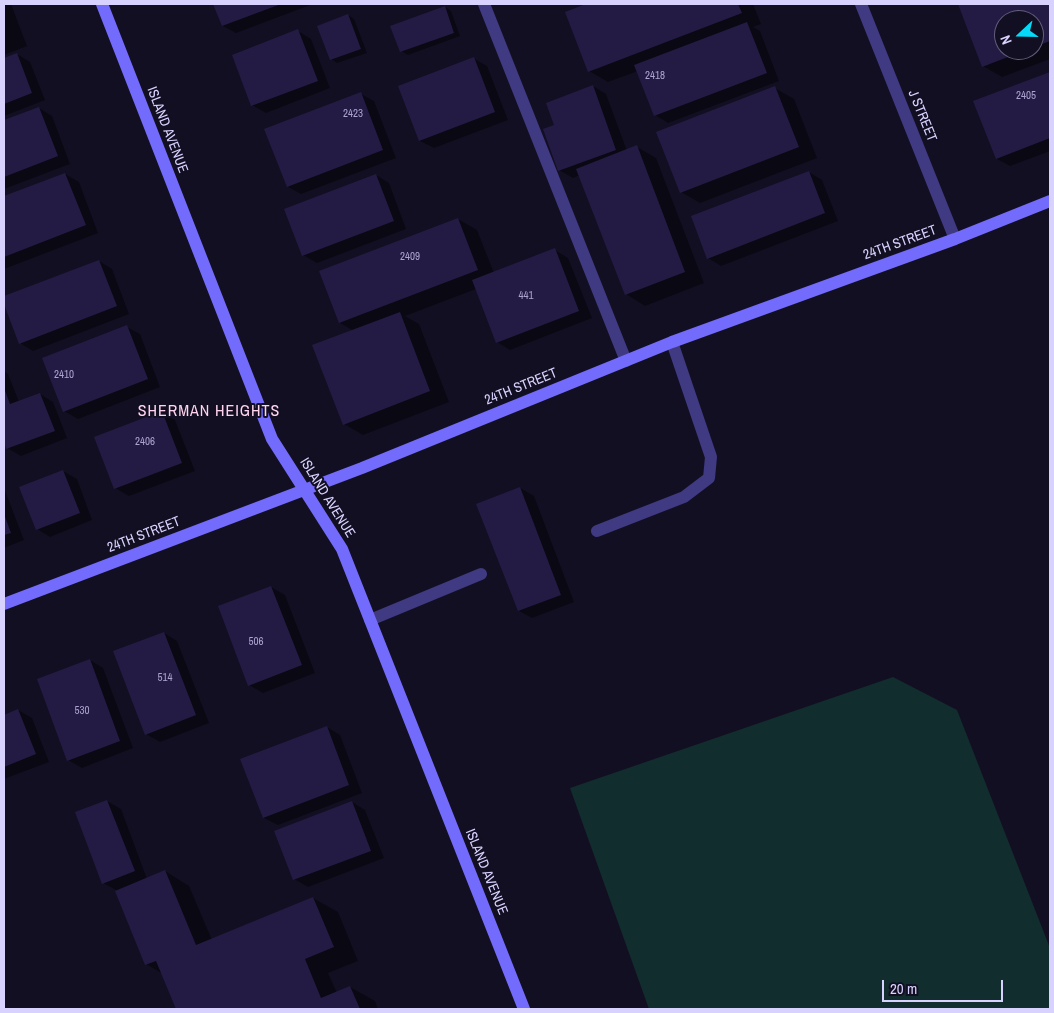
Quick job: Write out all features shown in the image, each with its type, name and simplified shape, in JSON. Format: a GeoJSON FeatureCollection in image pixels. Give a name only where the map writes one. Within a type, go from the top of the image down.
{"type":"FeatureCollection","features":[{"type":"Feature","properties":{"kind":"street","name":"ISLAND AVENUE"},"geometry":{"type":"LineString","coordinates":[[102,4],[272,439],[342,549],[524,1009]]}},
{"type":"Feature","properties":{"kind":"street"},"geometry":{"type":"LineString","coordinates":[[484,4],[626,361]]}},
{"type":"Feature","properties":{"kind":"street","name":"J STREET"},"geometry":{"type":"LineString","coordinates":[[861,4],[954,239]]}},
{"type":"Feature","properties":{"kind":"street","name":"24TH STREET"},"geometry":{"type":"LineString","coordinates":[[4,604],[305,490],[672,342],[954,239],[1050,201]]}},
{"type":"Feature","properties":{"kind":"street"},"geometry":{"type":"LineString","coordinates":[[597,531],[684,496],[709,478],[711,457],[672,342]]}},
{"type":"Feature","properties":{"kind":"street"},"geometry":{"type":"LineString","coordinates":[[370,620],[481,574]]}},
{"type":"Feature","properties":{"kind":"green space"},"geometry":{"type":"Polygon","coordinates":[[[893,677],[957,710],[1050,948],[1050,1009],[649,1009],[570,788],[893,677]]]}},
{"type":"Feature","properties":{"kind":"building"},"geometry":{"type":"Polygon","coordinates":[[[213,4],[281,4],[222,26],[213,4]]]}},
{"type":"Feature","properties":{"kind":"building"},"geometry":{"type":"Polygon","coordinates":[[[586,4],[738,4],[742,13],[588,72],[565,12],[586,4]]]}},
{"type":"Feature","properties":{"kind":"building"},"geometry":{"type":"Polygon","coordinates":[[[958,4],[1050,4],[1050,41],[1044,43],[1044,10],[994,10],[994,60],[1000,60],[982,67],[958,4]]]}},
{"type":"Feature","properties":{"kind":"building"},"geometry":{"type":"Polygon","coordinates":[[[445,6],[454,33],[400,52],[390,26],[445,6]]]}},
{"type":"Feature","properties":{"kind":"building"},"geometry":{"type":"Polygon","coordinates":[[[348,14],[361,49],[330,60],[317,26],[348,14]]]}},
{"type":"Feature","properties":{"kind":"building"},"geometry":{"type":"Polygon","coordinates":[[[747,22],[767,73],[654,116],[634,65],[747,22]]]}},
{"type":"Feature","properties":{"kind":"building"},"geometry":{"type":"Polygon","coordinates":[[[298,29],[318,81],[251,106],[232,55],[298,29]]]}},
{"type":"Feature","properties":{"kind":"building"},"geometry":{"type":"Polygon","coordinates":[[[17,53],[32,93],[4,104],[4,58],[17,53]]]}},
{"type":"Feature","properties":{"kind":"building"},"geometry":{"type":"Polygon","coordinates":[[[474,57],[495,112],[419,141],[398,86],[474,57]]]}},
{"type":"Feature","properties":{"kind":"building"},"geometry":{"type":"Polygon","coordinates":[[[1050,72],[1050,138],[996,159],[973,101],[1050,72]]]}},
{"type":"Feature","properties":{"kind":"building"},"geometry":{"type":"Polygon","coordinates":[[[593,85],[616,150],[558,171],[543,129],[554,125],[546,103],[593,85]]]}},
{"type":"Feature","properties":{"kind":"building"},"geometry":{"type":"Polygon","coordinates":[[[775,86],[799,147],[680,193],[656,132],[775,86]]]}},
{"type":"Feature","properties":{"kind":"building"},"geometry":{"type":"Polygon","coordinates":[[[361,92],[383,150],[287,187],[264,129],[361,92]]]}},
{"type":"Feature","properties":{"kind":"building"},"geometry":{"type":"Polygon","coordinates":[[[39,107],[58,156],[4,177],[4,120],[39,107]]]}},
{"type":"Feature","properties":{"kind":"building"},"geometry":{"type":"Polygon","coordinates":[[[637,145],[685,272],[625,295],[576,169],[637,145]]]}},
{"type":"Feature","properties":{"kind":"building"},"geometry":{"type":"Polygon","coordinates":[[[809,171],[825,213],[707,259],[691,216],[809,171]]]}},
{"type":"Feature","properties":{"kind":"building"},"geometry":{"type":"Polygon","coordinates":[[[65,173],[86,225],[4,257],[4,196],[65,173]]]}},
{"type":"Feature","properties":{"kind":"building"},"geometry":{"type":"Polygon","coordinates":[[[376,174],[394,221],[302,256],[284,209],[376,174]]]}},
{"type":"Feature","properties":{"kind":"building"},"geometry":{"type":"Polygon","coordinates":[[[458,218],[478,270],[339,323],[319,271],[458,218]]]}},
{"type":"Feature","properties":{"kind":"building"},"geometry":{"type":"Polygon","coordinates":[[[555,248],[579,311],[496,343],[472,280],[555,248]]]}},
{"type":"Feature","properties":{"kind":"building"},"geometry":{"type":"Polygon","coordinates":[[[99,260],[117,306],[19,344],[4,304],[4,296],[99,260]]]}},
{"type":"Feature","properties":{"kind":"building"},"geometry":{"type":"Polygon","coordinates":[[[400,312],[430,391],[343,425],[312,345],[400,312]]]}},
{"type":"Feature","properties":{"kind":"building"},"geometry":{"type":"Polygon","coordinates":[[[127,325],[148,379],[63,412],[42,358],[127,325]]]}},
{"type":"Feature","properties":{"kind":"building"},"geometry":{"type":"Polygon","coordinates":[[[4,388],[10,404],[40,393],[55,431],[6,449],[4,442],[4,388]]]}},
{"type":"Feature","properties":{"kind":"building"},"geometry":{"type":"Polygon","coordinates":[[[162,411],[182,463],[114,489],[94,437],[162,411]]]}},
{"type":"Feature","properties":{"kind":"building"},"geometry":{"type":"Polygon","coordinates":[[[63,470],[80,513],[36,530],[19,487],[63,470]]]}},
{"type":"Feature","properties":{"kind":"building"},"geometry":{"type":"Polygon","coordinates":[[[520,487],[561,595],[518,611],[476,504],[520,487]]]}},
{"type":"Feature","properties":{"kind":"building"},"geometry":{"type":"Polygon","coordinates":[[[4,514],[11,533],[4,535],[4,514]]]}},
{"type":"Feature","properties":{"kind":"building"},"geometry":{"type":"Polygon","coordinates":[[[271,586],[302,665],[248,686],[218,606],[271,586]]]}},
{"type":"Feature","properties":{"kind":"building"},"geometry":{"type":"Polygon","coordinates":[[[164,632],[196,715],[145,735],[113,651],[164,632]]]}},
{"type":"Feature","properties":{"kind":"building"},"geometry":{"type":"Polygon","coordinates":[[[90,659],[120,741],[67,761],[37,679],[90,659]]]}},
{"type":"Feature","properties":{"kind":"building"},"geometry":{"type":"Polygon","coordinates":[[[18,709],[36,754],[4,767],[4,715],[18,709]]]}},
{"type":"Feature","properties":{"kind":"building"},"geometry":{"type":"Polygon","coordinates":[[[327,726],[349,785],[263,818],[240,759],[327,726]]]}},
{"type":"Feature","properties":{"kind":"building"},"geometry":{"type":"Polygon","coordinates":[[[107,800],[135,871],[102,884],[75,812],[107,800]]]}},
{"type":"Feature","properties":{"kind":"building"},"geometry":{"type":"Polygon","coordinates":[[[352,801],[371,851],[293,880],[274,831],[352,801]]]}},
{"type":"Feature","properties":{"kind":"building"},"geometry":{"type":"Polygon","coordinates":[[[165,870],[196,945],[313,897],[334,947],[305,959],[321,998],[350,986],[360,1009],[176,1009],[156,961],[145,965],[115,891],[165,870]]]}},
{"type":"Feature","properties":{"kind":"district","name":"SHERMAN HEIGHTS"},"geometry":{"type":"Point","coordinates":[209,412]}}]}
